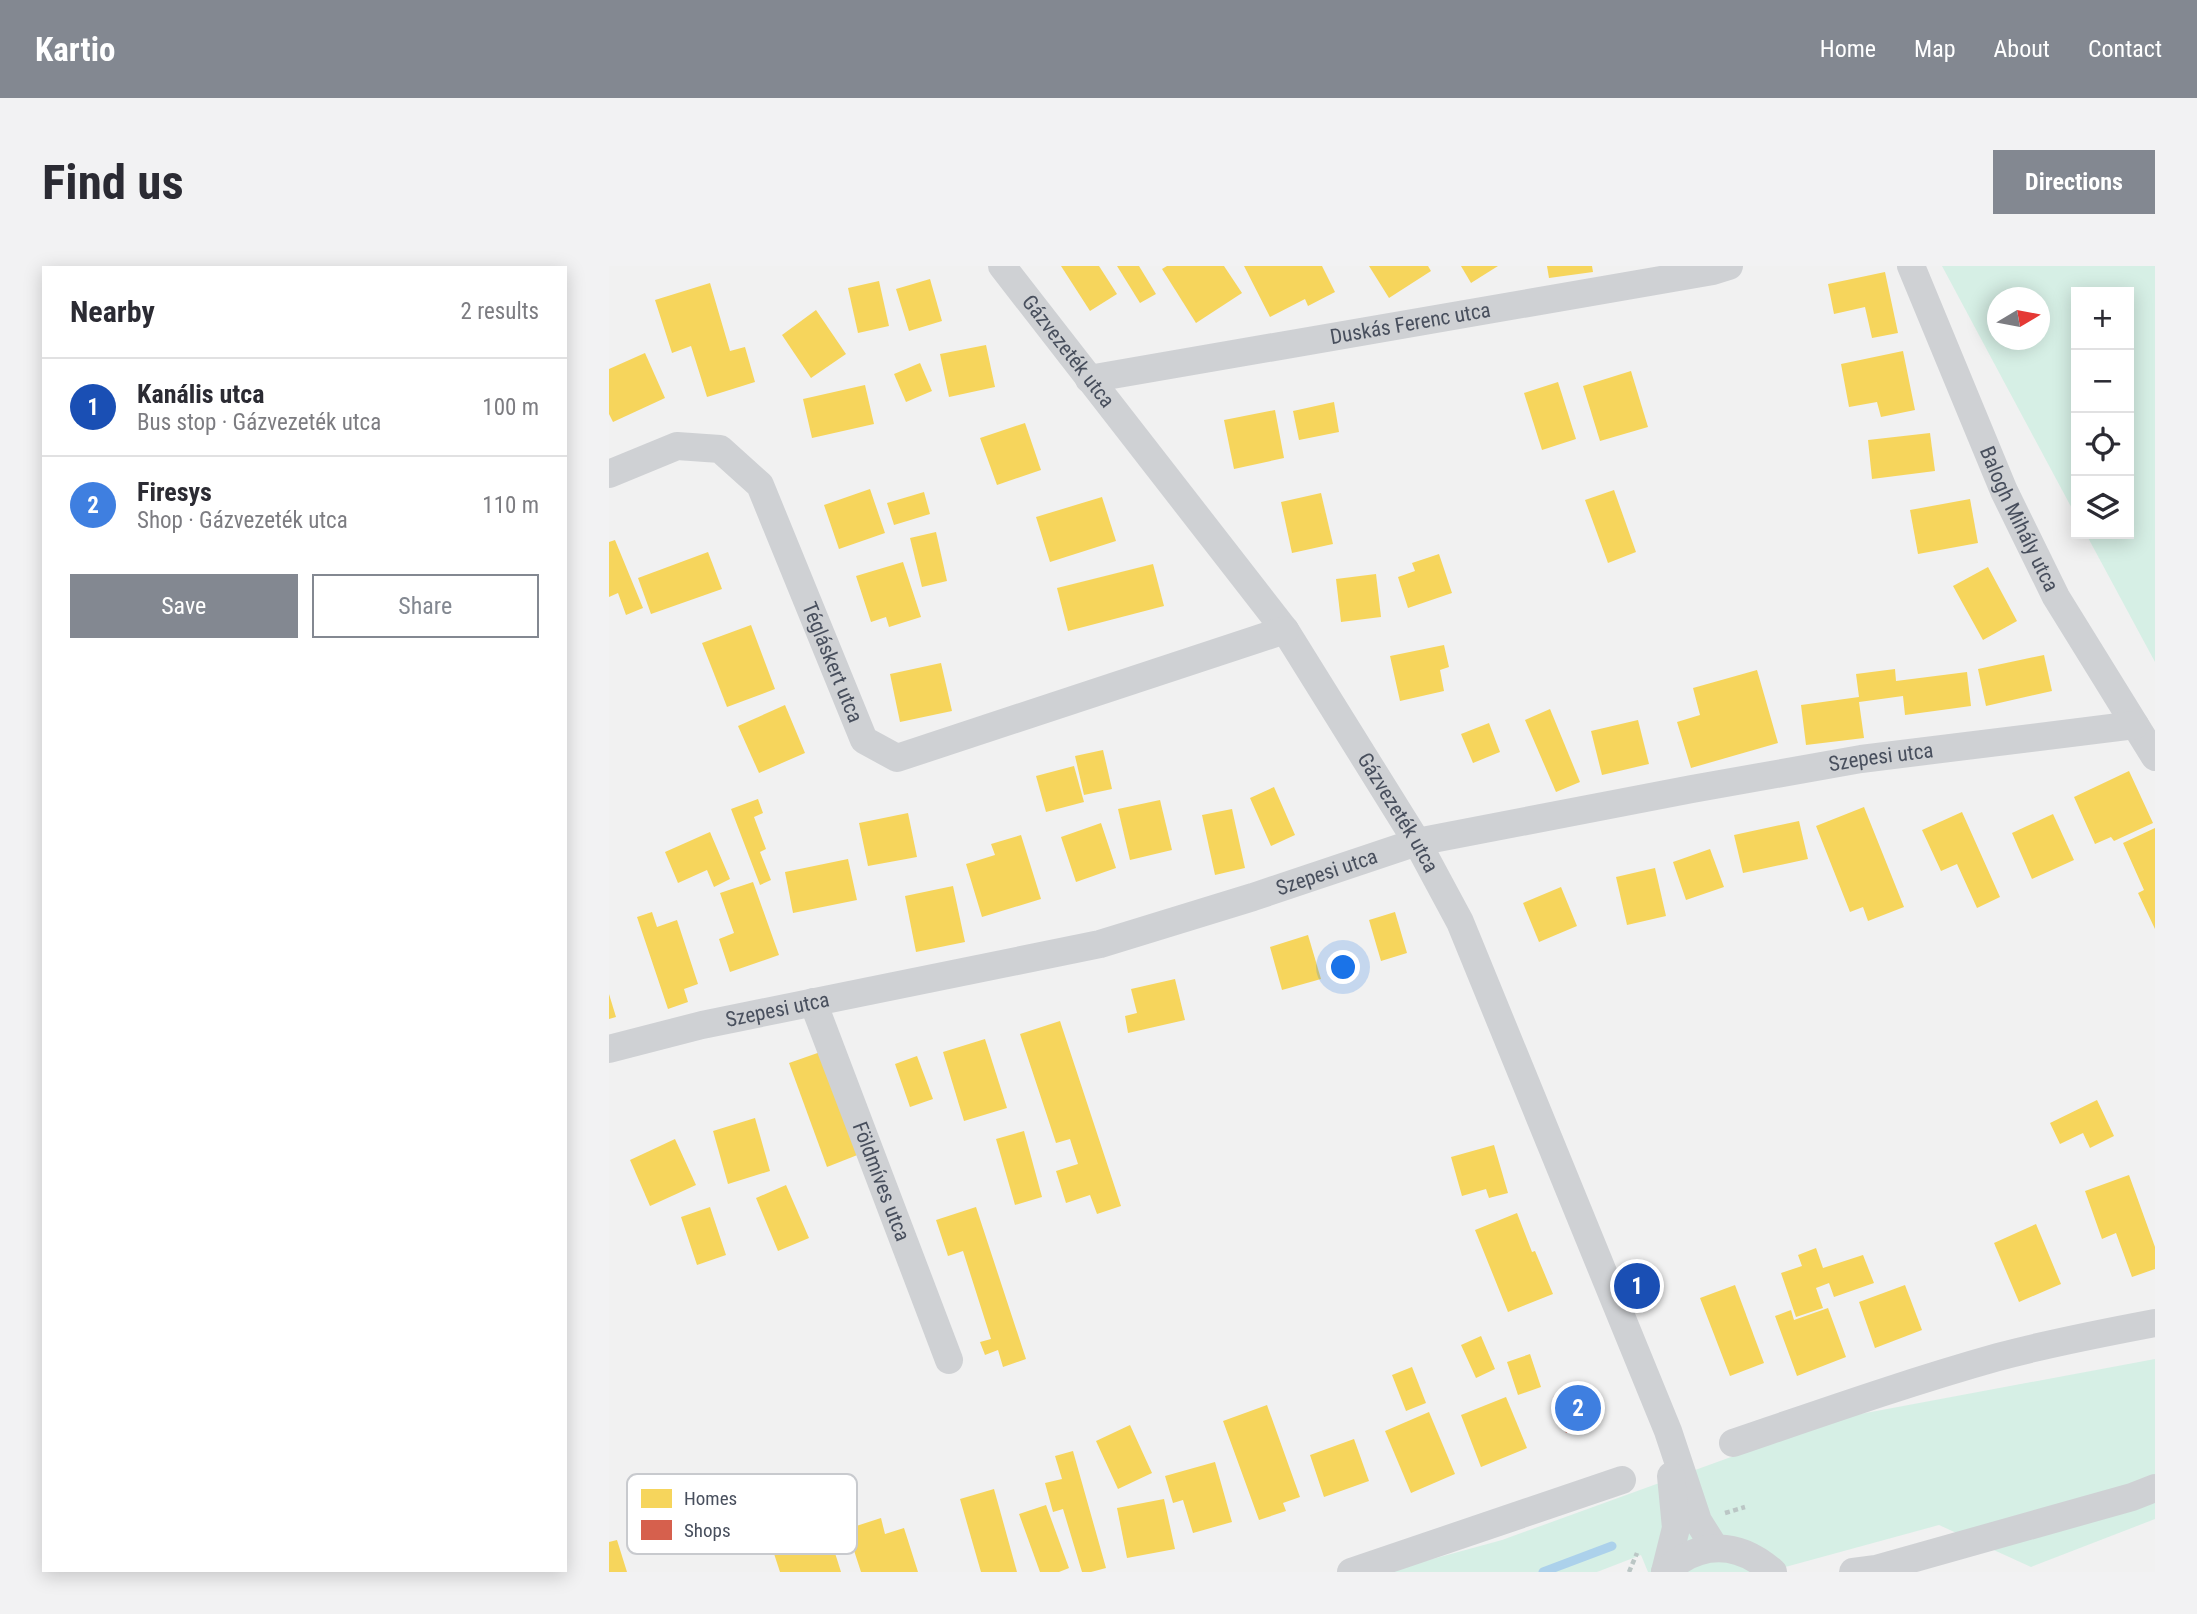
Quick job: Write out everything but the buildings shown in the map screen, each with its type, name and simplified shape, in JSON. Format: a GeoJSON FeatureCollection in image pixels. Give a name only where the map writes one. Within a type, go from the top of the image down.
{"type":"FeatureCollection","features":[{"type":"Feature","properties":{"kind":"street","name":"Gázvezeték utca"},"geometry":{"type":"LineString","coordinates":[[1002,266],[1285,630],[1417,842],[1460,922],[1668,1431],[1698,1521],[1715,1548]]}},
{"type":"Feature","properties":{"kind":"street","name":"Duskás Ferenc utca"},"geometry":{"type":"LineString","coordinates":[[1089,379],[1713,271],[1729,266]]}},
{"type":"Feature","properties":{"kind":"street","name":"Balogh Mihály utca"},"geometry":{"type":"LineString","coordinates":[[1911,266],[2004,491],[2056,597],[2155,757]]}},
{"type":"Feature","properties":{"kind":"street","name":"Tégláskert utca"},"geometry":{"type":"LineString","coordinates":[[609,474],[677,446],[720,449],[760,485],[864,740],[897,758],[1285,630]]}},
{"type":"Feature","properties":{"kind":"street","name":"Szepesi utca"},"geometry":{"type":"LineString","coordinates":[[609,1049],[702,1025],[1100,944],[1253,897],[1417,842],[1861,759],[2135,726]]}},
{"type":"Feature","properties":{"kind":"street","name":"Földmíves utca"},"geometry":{"type":"LineString","coordinates":[[813,1002],[949,1360]]}},
{"type":"Feature","properties":{"kind":"street"},"geometry":{"type":"LineString","coordinates":[[1733,1443],[1862,1399],[1999,1357],[2094,1334],[2155,1323]]}},
{"type":"Feature","properties":{"kind":"street","name":"Gázvezeték utca"},"geometry":{"type":"LineString","coordinates":[[1664,1572],[1676,1528],[1668,1431]]}},
{"type":"Feature","properties":{"kind":"street"},"geometry":{"type":"LineString","coordinates":[[1351,1572],[1622,1480]]}},
{"type":"Feature","properties":{"kind":"street"},"geometry":{"type":"LineString","coordinates":[[1867,1571],[2132,1497],[2155,1488]]}},
{"type":"Feature","properties":{"kind":"street"},"geometry":{"type":"LineString","coordinates":[[1664,1572],[1688,1555],[1715,1548],[1738,1550],[1759,1559],[1773,1572]]}},
{"type":"Feature","properties":{"kind":"green space"},"geometry":{"type":"Polygon","coordinates":[[[1942,266],[2155,266],[2155,662],[2089,539],[2134,539],[2134,287],[2071,287],[2071,507],[1987,350],[2050,350],[2050,287],[1987,287],[1987,350],[1942,266]]]}},
{"type":"Feature","properties":{"kind":"green space"},"geometry":{"type":"Polygon","coordinates":[[[2155,1359],[2155,1519],[2031,1567],[1939,1525],[1767,1572],[1648,1572],[1641,1555],[1597,1572],[1385,1572],[1502,1540],[1839,1418],[2155,1359]]]}},
{"type":"Feature","properties":{"kind":"waterway"},"geometry":{"type":"LineString","coordinates":[[1543,1572],[1612,1546]]}},
{"type":"Feature","properties":{"kind":"place","name":"Kanális utca"},"geometry":{"type":"Point","coordinates":[1637,1286]}},
{"type":"Feature","properties":{"kind":"place","name":"Firesys"},"geometry":{"type":"Point","coordinates":[1578,1408]}}]}
